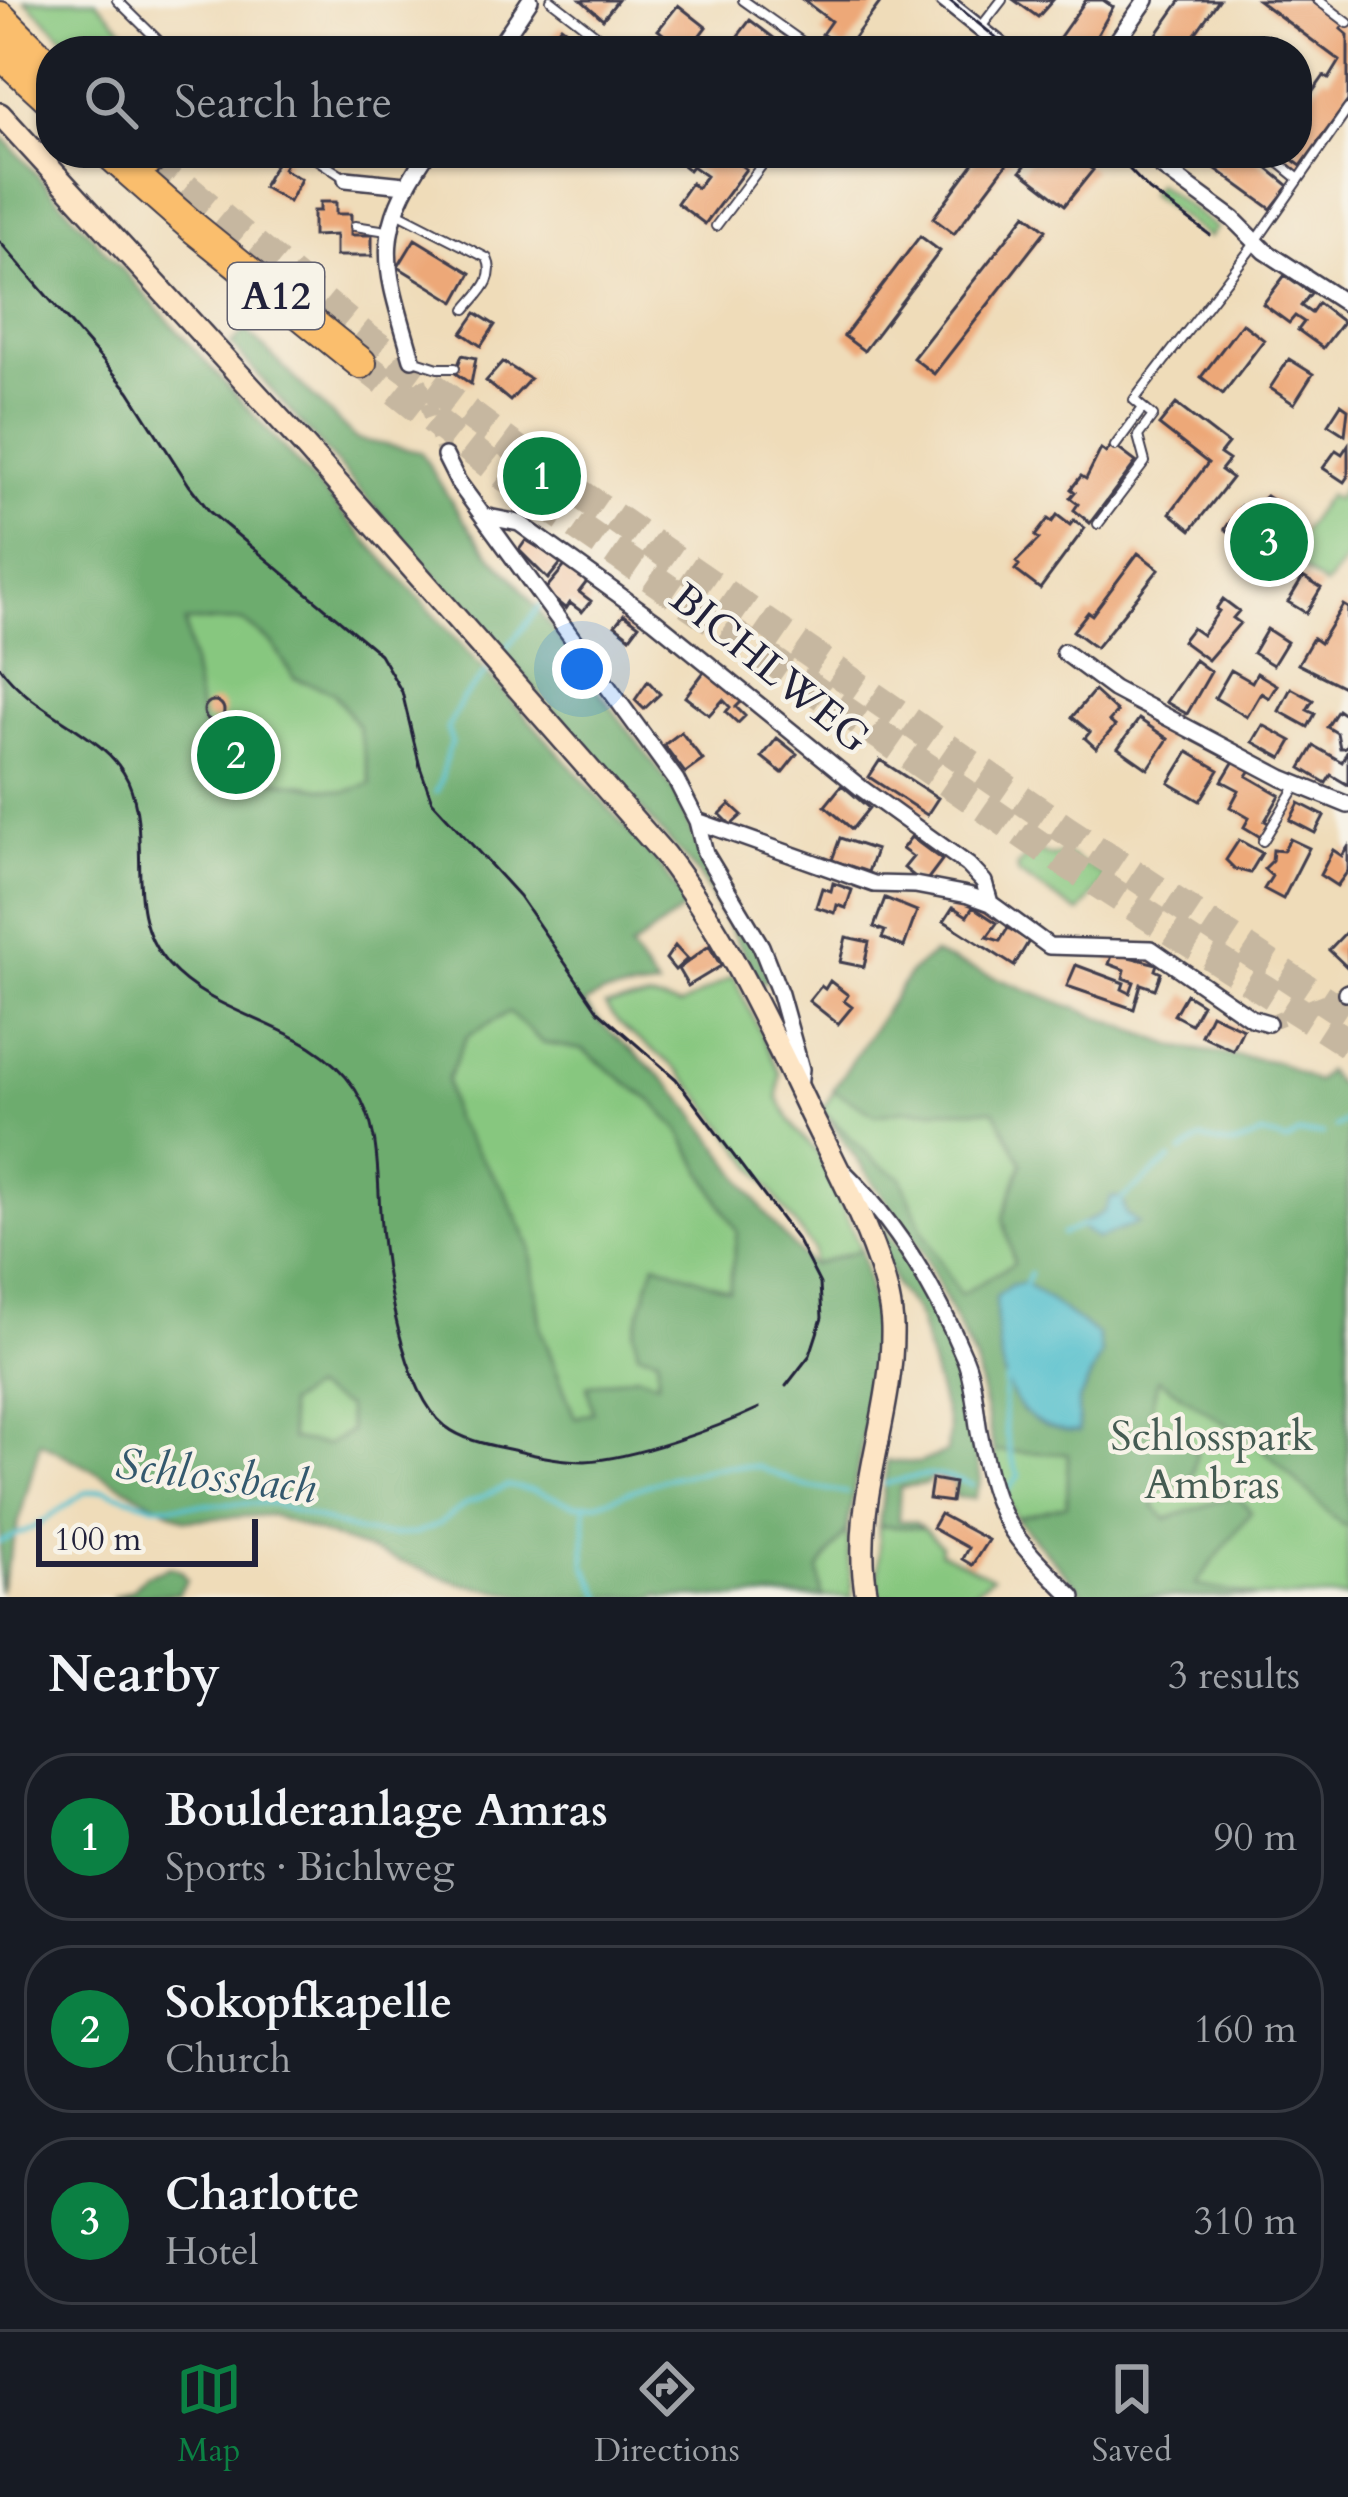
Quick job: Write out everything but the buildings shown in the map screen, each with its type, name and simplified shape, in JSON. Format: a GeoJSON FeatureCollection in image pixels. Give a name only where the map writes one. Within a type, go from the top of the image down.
{"type":"FeatureCollection","features":[{"type":"Feature","properties":{"kind":"highway"},"geometry":{"type":"LineString","coordinates":[[0,17],[36,53]]}},
{"type":"Feature","properties":{"kind":"highway"},"geometry":{"type":"LineString","coordinates":[[0,53],[36,86]]}},
{"type":"Feature","properties":{"kind":"highway","name":"A12"},"geometry":{"type":"LineString","coordinates":[[126,168],[361,363]]}},
{"type":"Feature","properties":{"kind":"main road"},"geometry":{"type":"LineString","coordinates":[[0,114],[36,153]]}},
{"type":"Feature","properties":{"kind":"main road"},"geometry":{"type":"LineString","coordinates":[[50,168],[301,442],[664,854],[701,904],[746,980],[836,1165],[888,1298],[892,1326],[885,1403],[862,1526],[867,1597]]}},
{"type":"Feature","properties":{"kind":"street"},"geometry":{"type":"LineString","coordinates":[[506,36],[530,0]]}},
{"type":"Feature","properties":{"kind":"street"},"geometry":{"type":"LineString","coordinates":[[944,0],[990,36]]}},
{"type":"Feature","properties":{"kind":"street"},"geometry":{"type":"LineString","coordinates":[[1121,36],[1146,0]]}},
{"type":"Feature","properties":{"kind":"street"},"geometry":{"type":"LineString","coordinates":[[412,359],[391,282],[387,231],[417,168]]}},
{"type":"Feature","properties":{"kind":"street"},"geometry":{"type":"LineString","coordinates":[[1163,168],[1233,219],[1255,242],[1348,305]]}},
{"type":"Feature","properties":{"kind":"street"},"geometry":{"type":"LineString","coordinates":[[346,178],[405,185]]}},
{"type":"Feature","properties":{"kind":"street"},"geometry":{"type":"LineString","coordinates":[[445,456],[482,516],[676,781],[697,821],[705,853],[761,946],[801,1069],[799,1088]]}},
{"type":"Feature","properties":{"kind":"street","name":"BICHLWEG"},"geometry":{"type":"LineString","coordinates":[[482,516],[518,523],[654,620],[862,788],[968,865],[985,882],[990,903]]}},
{"type":"Feature","properties":{"kind":"street"},"geometry":{"type":"LineString","coordinates":[[1064,652],[1114,689],[1348,805]]}},
{"type":"Feature","properties":{"kind":"street","name":"BICHLWEG"},"geometry":{"type":"LineString","coordinates":[[697,821],[874,884],[946,890],[990,903],[1049,946],[1138,947],[1161,953],[1250,1018],[1268,1023]]}},
{"type":"Feature","properties":{"kind":"street"},"geometry":{"type":"LineString","coordinates":[[836,1165],[874,1202],[913,1257],[966,1363],[989,1483],[1005,1525],[1073,1597]]}},
{"type":"Feature","properties":{"kind":"lane"},"geometry":{"type":"LineString","coordinates":[[117,0],[154,36]]}},
{"type":"Feature","properties":{"kind":"lane"},"geometry":{"type":"LineString","coordinates":[[551,0],[599,36]]}},
{"type":"Feature","properties":{"kind":"lane"},"geometry":{"type":"LineString","coordinates":[[743,0],[794,36]]}},
{"type":"Feature","properties":{"kind":"lane"},"geometry":{"type":"LineString","coordinates":[[980,28],[1002,0]]}},
{"type":"Feature","properties":{"kind":"lane"},"geometry":{"type":"LineString","coordinates":[[1318,0],[1348,23]]}},
{"type":"Feature","properties":{"kind":"lane"},"geometry":{"type":"LineString","coordinates":[[1312,160],[1348,109]]}},
{"type":"Feature","properties":{"kind":"lane"},"geometry":{"type":"LineString","coordinates":[[331,168],[346,178]]}},
{"type":"Feature","properties":{"kind":"lane"},"geometry":{"type":"LineString","coordinates":[[716,226],[759,168]]}},
{"type":"Feature","properties":{"kind":"lane"},"geometry":{"type":"LineString","coordinates":[[1286,168],[1299,179]]}},
{"type":"Feature","properties":{"kind":"lane"},"geometry":{"type":"LineString","coordinates":[[1098,524],[1145,462],[1138,436],[1153,416],[1134,400],[1307,168]]}},
{"type":"Feature","properties":{"kind":"lane"},"geometry":{"type":"LineString","coordinates":[[393,210],[487,258],[490,279],[466,309]]}},
{"type":"Feature","properties":{"kind":"lane"},"geometry":{"type":"LineString","coordinates":[[355,226],[387,231]]}},
{"type":"Feature","properties":{"kind":"lane"},"geometry":{"type":"LineString","coordinates":[[412,359],[455,368]]}},
{"type":"Feature","properties":{"kind":"lane"},"geometry":{"type":"LineString","coordinates":[[1114,446],[1144,408]]}},
{"type":"Feature","properties":{"kind":"lane"},"geometry":{"type":"LineString","coordinates":[[1263,842],[1298,784]]}},
{"type":"Feature","properties":{"kind":"green space"},"geometry":{"type":"Polygon","coordinates":[[[25,0],[96,0],[130,36],[62,36],[25,0]]]}},
{"type":"Feature","properties":{"kind":"green space"},"geometry":{"type":"Polygon","coordinates":[[[0,134],[658,863],[688,906],[630,949],[658,988],[603,994],[584,1004],[685,1102],[776,1227],[811,1265],[861,1250],[877,1327],[847,1530],[819,1569],[822,1597],[532,1597],[459,1583],[271,1515],[186,1520],[40,1442],[0,1592],[0,134]],[[243,621],[185,622],[203,730],[254,777],[345,792],[371,784],[358,726],[333,692],[294,678],[273,644],[243,621]],[[509,1012],[467,1036],[447,1080],[453,1118],[504,1190],[530,1245],[541,1330],[575,1418],[593,1412],[587,1386],[636,1375],[658,1382],[658,1357],[638,1352],[634,1332],[655,1263],[729,1290],[737,1232],[679,1130],[653,1102],[583,1050],[543,1043],[509,1012]],[[311,1389],[287,1404],[291,1439],[327,1445],[350,1432],[346,1407],[311,1389]]]}},
{"type":"Feature","properties":{"kind":"green space"},"geometry":{"type":"Polygon","coordinates":[[[1157,184],[1216,228],[1209,238],[1149,194],[1157,184]]]}},
{"type":"Feature","properties":{"kind":"green space"},"geometry":{"type":"Polygon","coordinates":[[[246,330],[356,439],[421,452],[475,536],[515,580],[676,793],[700,852],[755,945],[768,981],[761,983],[699,875],[231,344],[246,330]]]}},
{"type":"Feature","properties":{"kind":"green space"},"geometry":{"type":"Polygon","coordinates":[[[537,459],[551,463],[564,477],[549,492],[533,489],[522,479],[520,468],[537,459]]]}},
{"type":"Feature","properties":{"kind":"green space"},"geometry":{"type":"Polygon","coordinates":[[[1345,486],[1348,558],[1325,586],[1298,565],[1288,579],[1275,570],[1328,495],[1335,500],[1345,486]]]}},
{"type":"Feature","properties":{"kind":"green space"},"geometry":{"type":"Polygon","coordinates":[[[185,621],[243,621],[273,644],[294,678],[333,692],[358,726],[371,785],[345,792],[254,777],[203,730],[185,621]]]}},
{"type":"Feature","properties":{"kind":"green space"},"geometry":{"type":"Polygon","coordinates":[[[1034,849],[1052,857],[1064,853],[1107,878],[1079,913],[1019,874],[1017,867],[1034,849]]]}},
{"type":"Feature","properties":{"kind":"green space","name":"Schlosspark Ambras"},"geometry":{"type":"Polygon","coordinates":[[[933,954],[1177,1047],[1278,1062],[1316,1082],[1326,1071],[1348,1095],[1348,1597],[1086,1597],[1016,1518],[1001,1486],[975,1362],[923,1253],[822,1110],[910,973],[933,954]]]}},
{"type":"Feature","properties":{"kind":"green space","name":"Schlosspark Ambras"},"geometry":{"type":"Polygon","coordinates":[[[933,954],[1177,1047],[1278,1062],[1316,1082],[1326,1071],[1348,1095],[1348,1526],[1263,1449],[1158,1379],[1150,1413],[1197,1452],[1191,1481],[1158,1487],[1154,1507],[1166,1519],[1236,1495],[1251,1512],[1195,1585],[1256,1597],[1086,1597],[1016,1518],[1067,1505],[1068,1454],[994,1451],[976,1362],[923,1253],[822,1110],[877,1163],[901,1177],[925,1235],[960,1295],[1014,1263],[1003,1218],[1022,1163],[994,1110],[904,1110],[876,1115],[833,1090],[910,973],[933,954]],[[1101,1354],[1022,1412],[1078,1403],[1101,1354]]]}},
{"type":"Feature","properties":{"kind":"green space"},"geometry":{"type":"Polygon","coordinates":[[[733,976],[780,1074],[778,1098],[796,1130],[818,1153],[861,1250],[812,1265],[813,1249],[717,1117],[682,1075],[605,1006],[651,999],[680,1006],[733,976]]]}},
{"type":"Feature","properties":{"kind":"green space"},"geometry":{"type":"Polygon","coordinates":[[[509,1012],[543,1043],[583,1050],[653,1102],[679,1130],[737,1231],[730,1291],[655,1264],[658,1382],[588,1386],[593,1412],[575,1418],[541,1330],[530,1245],[504,1190],[453,1118],[447,1080],[467,1036],[509,1012]]]}},
{"type":"Feature","properties":{"kind":"green space"},"geometry":{"type":"Polygon","coordinates":[[[873,1212],[908,1261],[959,1364],[981,1480],[974,1499],[955,1497],[955,1482],[932,1477],[926,1484],[900,1487],[898,1521],[922,1528],[879,1526],[887,1461],[919,1463],[947,1452],[949,1429],[917,1313],[896,1287],[868,1214],[873,1212]]]}},
{"type":"Feature","properties":{"kind":"green space"},"geometry":{"type":"Polygon","coordinates":[[[311,1388],[346,1407],[350,1431],[327,1445],[291,1439],[287,1404],[311,1388]]]}},
{"type":"Feature","properties":{"kind":"green space"},"geometry":{"type":"Polygon","coordinates":[[[879,1526],[922,1528],[941,1545],[940,1552],[992,1577],[972,1593],[975,1597],[878,1597],[879,1526]]]}},
{"type":"Feature","properties":{"kind":"green space"},"geometry":{"type":"Polygon","coordinates":[[[847,1530],[852,1597],[822,1597],[819,1569],[847,1530]]]}},
{"type":"Feature","properties":{"kind":"green space"},"geometry":{"type":"Polygon","coordinates":[[[171,1567],[187,1580],[177,1594],[112,1597],[132,1590],[146,1575],[171,1567]]]}},
{"type":"Feature","properties":{"kind":"water"},"geometry":{"type":"Polygon","coordinates":[[[1111,1197],[1122,1198],[1126,1214],[1138,1223],[1097,1239],[1079,1226],[1104,1212],[1111,1197]]]}},
{"type":"Feature","properties":{"kind":"water"},"geometry":{"type":"Polygon","coordinates":[[[1025,1283],[1098,1335],[1101,1354],[1078,1403],[1079,1432],[1033,1419],[1008,1387],[998,1344],[996,1297],[1011,1285],[1025,1283]]]}},
{"type":"Feature","properties":{"kind":"waterway"},"geometry":{"type":"LineString","coordinates":[[503,653],[541,605]]}},
{"type":"Feature","properties":{"kind":"waterway"},"geometry":{"type":"LineString","coordinates":[[436,792],[452,743],[447,729],[463,698],[487,672]]}},
{"type":"Feature","properties":{"kind":"waterway","name":"Schlossbach"},"geometry":{"type":"LineString","coordinates":[[1336,1127],[1348,1120]]}},
{"type":"Feature","properties":{"kind":"waterway","name":"Schlossbach"},"geometry":{"type":"LineString","coordinates":[[1182,1152],[1201,1139],[1232,1145],[1262,1134],[1287,1142],[1298,1134],[1323,1134]]}},
{"type":"Feature","properties":{"kind":"waterway","name":"Schlossbach"},"geometry":{"type":"LineString","coordinates":[[1122,1199],[1171,1159]]}},
{"type":"Feature","properties":{"kind":"waterway","name":"Schlossbach"},"geometry":{"type":"LineString","coordinates":[[1062,1234],[1084,1225]]}},
{"type":"Feature","properties":{"kind":"waterway","name":"Schlossbach"},"geometry":{"type":"LineString","coordinates":[[1024,1287],[1030,1274]]}},
{"type":"Feature","properties":{"kind":"waterway","name":"Schlossbach"},"geometry":{"type":"LineString","coordinates":[[1006,1381],[1005,1429],[1019,1476],[1006,1493]]}},
{"type":"Feature","properties":{"kind":"waterway","name":"Schlossbach"},"geometry":{"type":"LineString","coordinates":[[0,1542],[35,1527],[84,1493],[104,1490],[155,1506],[270,1503],[360,1532],[388,1535],[415,1534],[507,1486],[575,1505],[598,1503],[664,1479],[727,1466],[758,1467],[804,1486],[846,1493]]}},
{"type":"Feature","properties":{"kind":"waterway","name":"Schlossbach"},"geometry":{"type":"LineString","coordinates":[[885,1484],[929,1476],[972,1485]]}},
{"type":"Feature","properties":{"kind":"waterway"},"geometry":{"type":"LineString","coordinates":[[585,1505],[585,1565],[602,1597]]}},
{"type":"Feature","properties":{"kind":"tunnel"},"geometry":{"type":"LineString","coordinates":[[162,168],[365,337],[531,460],[1066,830],[1348,1016]]}},
{"type":"Feature","properties":{"kind":"tunnel"},"geometry":{"type":"LineString","coordinates":[[412,359],[445,456]]}},
{"type":"Feature","properties":{"kind":"tunnel"},"geometry":{"type":"LineString","coordinates":[[361,363],[506,477],[1049,852],[1348,1043]]}},
{"type":"Feature","properties":{"kind":"tunnel"},"geometry":{"type":"LineString","coordinates":[[1268,1023],[1346,993]]}},
{"type":"Feature","properties":{"kind":"tram line"},"geometry":{"type":"LineString","coordinates":[[949,0],[994,36]]}},
{"type":"Feature","properties":{"kind":"tram line"},"geometry":{"type":"LineString","coordinates":[[1128,168],[1149,190],[1210,235]]}},
{"type":"Feature","properties":{"kind":"tram line"},"geometry":{"type":"LineString","coordinates":[[0,242],[129,391],[210,512],[380,654],[402,692],[432,801],[519,896],[598,1011],[676,1079],[798,1241],[820,1284],[822,1318],[810,1355],[786,1386]]}},
{"type":"Feature","properties":{"kind":"tram line"},"geometry":{"type":"LineString","coordinates":[[0,667],[31,699],[104,749],[128,781],[138,827],[145,921],[168,964],[212,998],[314,1049],[355,1089],[373,1133],[385,1263],[406,1357],[430,1409],[445,1426],[486,1444],[585,1461],[673,1442],[759,1408]]}},
{"type":"Feature","properties":{"kind":"place","name":"Boulderanlage Amras"},"geometry":{"type":"Point","coordinates":[542,476]}},
{"type":"Feature","properties":{"kind":"place","name":"Charlotte"},"geometry":{"type":"Point","coordinates":[1269,542]}},
{"type":"Feature","properties":{"kind":"place","name":"Sokopfkapelle"},"geometry":{"type":"Point","coordinates":[236,755]}}]}
